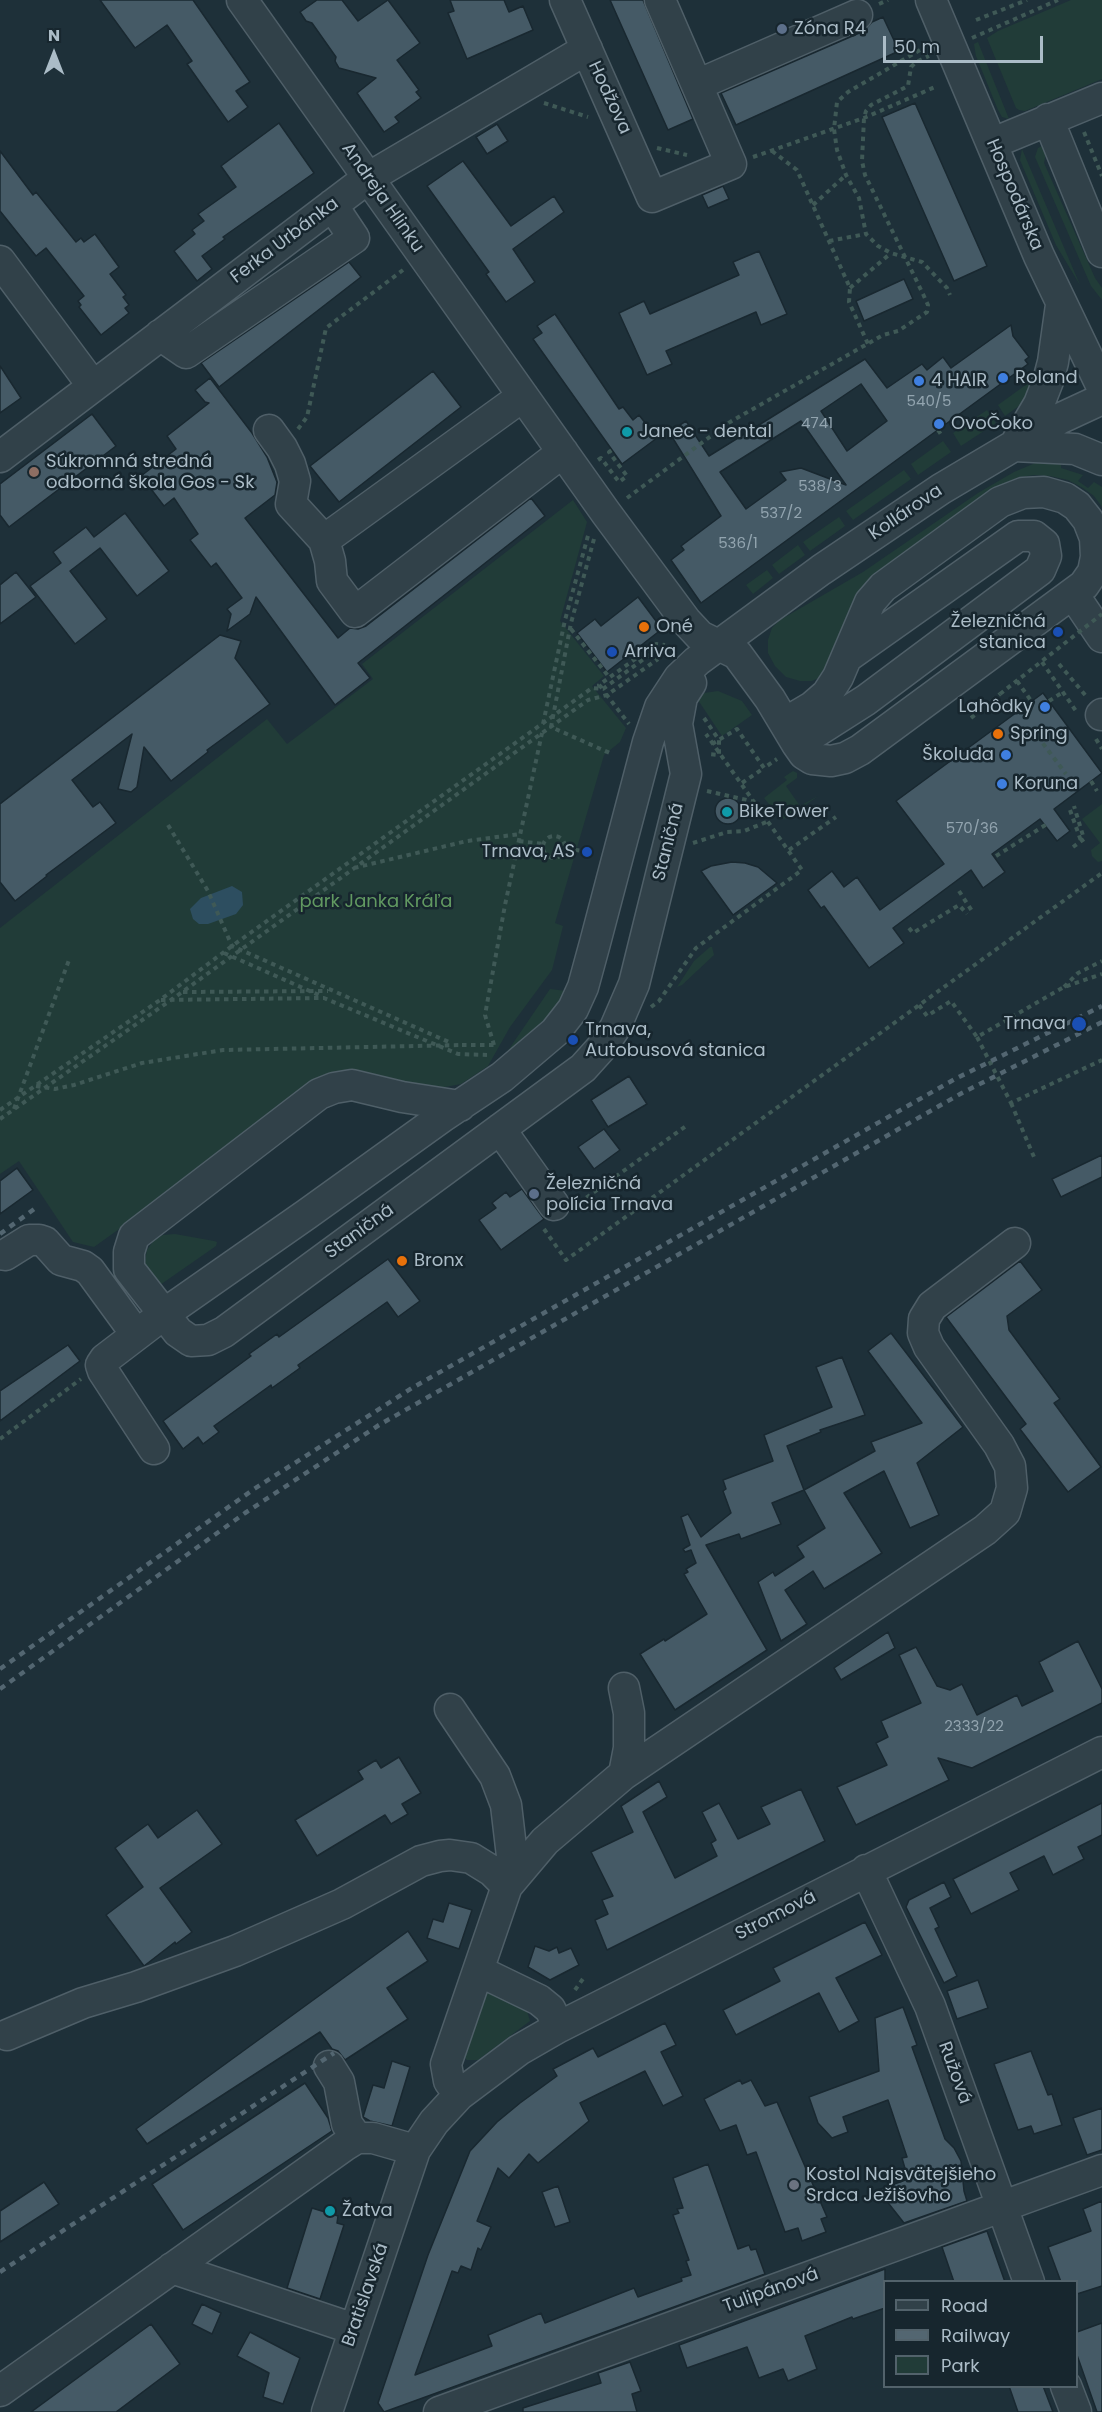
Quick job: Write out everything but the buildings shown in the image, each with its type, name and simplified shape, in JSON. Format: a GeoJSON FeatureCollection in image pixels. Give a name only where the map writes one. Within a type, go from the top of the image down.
{"type":"FeatureCollection","features":[{"type":"Feature","properties":{"kind":"street","name":"Andreja Hlinku"},"geometry":{"type":"LineString","coordinates":[[242,0],[686,621],[700,636],[737,654],[787,741],[804,754],[820,761],[831,761],[852,754],[1084,585],[1095,565],[1095,538],[1088,520],[1077,506],[1065,498],[1044,492],[1023,493],[1000,502],[883,587],[870,602],[847,657],[827,694],[812,707],[787,741]]}},
{"type":"Feature","properties":{"kind":"street","name":"Hodžova"},"geometry":{"type":"LineString","coordinates":[[566,0],[652,197],[731,164]]}},
{"type":"Feature","properties":{"kind":"street"},"geometry":{"type":"LineString","coordinates":[[660,0],[731,164]]}},
{"type":"Feature","properties":{"kind":"street","name":"Hospodárska"},"geometry":{"type":"LineString","coordinates":[[931,0],[1061,305],[1102,387]]}},
{"type":"Feature","properties":{"kind":"street"},"geometry":{"type":"LineString","coordinates":[[697,85],[857,15]]}},
{"type":"Feature","properties":{"kind":"street","name":"Ferka Urbánka"},"geometry":{"type":"LineString","coordinates":[[0,457],[368,178],[587,49]]}},
{"type":"Feature","properties":{"kind":"street"},"geometry":{"type":"LineString","coordinates":[[993,143],[1102,98]]}},
{"type":"Feature","properties":{"kind":"street"},"geometry":{"type":"LineString","coordinates":[[1048,119],[1102,252]]}},
{"type":"Feature","properties":{"kind":"street"},"geometry":{"type":"LineString","coordinates":[[160,335],[186,353],[354,238],[332,205]]}},
{"type":"Feature","properties":{"kind":"street"},"geometry":{"type":"LineString","coordinates":[[0,261],[93,386]]}},
{"type":"Feature","properties":{"kind":"street"},"geometry":{"type":"LineString","coordinates":[[1102,334],[1061,305],[1048,381],[1039,404],[1014,446],[1068,448],[1102,460]]}},
{"type":"Feature","properties":{"kind":"street"},"geometry":{"type":"LineString","coordinates":[[324,540],[523,396]]}},
{"type":"Feature","properties":{"kind":"street","name":"Kollárova"},"geometry":{"type":"LineString","coordinates":[[721,645],[821,570],[941,489],[1059,419],[1102,399]]}},
{"type":"Feature","properties":{"kind":"street"},"geometry":{"type":"LineString","coordinates":[[276,439],[295,481],[291,504],[324,540],[330,561],[332,581],[355,612],[563,452]]}},
{"type":"Feature","properties":{"kind":"street"},"geometry":{"type":"LineString","coordinates":[[787,741],[866,700],[1040,570],[1046,556],[1044,544],[1034,536],[1018,536],[847,657]]}},
{"type":"Feature","properties":{"kind":"street"},"geometry":{"type":"LineString","coordinates":[[1073,594],[1102,637]]}},
{"type":"Feature","properties":{"kind":"street"},"geometry":{"type":"LineString","coordinates":[[154,1449],[101,1365],[136,1334],[507,1074],[555,1032],[573,1009],[583,987],[648,742],[660,707],[679,678],[721,645]]}},
{"type":"Feature","properties":{"kind":"street","name":"Staničná"},"geometry":{"type":"LineString","coordinates":[[460,1106],[402,1097],[352,1085],[334,1088],[319,1094],[134,1236],[129,1252],[129,1269],[178,1332],[191,1341],[208,1340],[224,1332],[583,1068],[615,1028],[634,984],[686,774],[677,724],[682,697],[721,645]]}},
{"type":"Feature","properties":{"kind":"street"},"geometry":{"type":"LineString","coordinates":[[500,1129],[557,1214]]}},
{"type":"Feature","properties":{"kind":"street"},"geometry":{"type":"LineString","coordinates":[[5,1255],[29,1240],[45,1242],[60,1260],[83,1266],[90,1271],[136,1334]]}},
{"type":"Feature","properties":{"kind":"street"},"geometry":{"type":"LineString","coordinates":[[507,1886],[545,1841],[616,1780],[985,1530],[1005,1512],[1012,1488],[1010,1466],[999,1445],[929,1347],[923,1334],[924,1319],[932,1306],[1015,1244]]}},
{"type":"Feature","properties":{"kind":"street"},"geometry":{"type":"LineString","coordinates":[[616,1780],[629,1748],[629,1713],[624,1688]]}},
{"type":"Feature","properties":{"kind":"street"},"geometry":{"type":"LineString","coordinates":[[450,1709],[495,1776],[506,1805],[512,1856],[507,1886],[446,2064],[448,2081],[459,2095]]}},
{"type":"Feature","properties":{"kind":"street","name":"Stromová"},"geometry":{"type":"LineString","coordinates":[[459,2095],[519,2050],[559,2027],[1102,1752]]}},
{"type":"Feature","properties":{"kind":"street"},"geometry":{"type":"LineString","coordinates":[[6,2034],[83,2003],[235,1951],[342,1904],[421,1861],[450,1854],[471,1858],[492,1871],[507,1886]]}},
{"type":"Feature","properties":{"kind":"street","name":"Ružová"},"geometry":{"type":"LineString","coordinates":[[866,1870],[930,2006],[1028,2280]]}},
{"type":"Feature","properties":{"kind":"street"},"geometry":{"type":"LineString","coordinates":[[479,1971],[539,2000],[550,2009],[559,2027]]}},
{"type":"Feature","properties":{"kind":"street"},"geometry":{"type":"LineString","coordinates":[[329,2066],[339,2082],[347,2124],[357,2139]]}},
{"type":"Feature","properties":{"kind":"street","name":"Bratislavská"},"geometry":{"type":"LineString","coordinates":[[327,2412],[415,2150],[434,2122],[459,2095]]}},
{"type":"Feature","properties":{"kind":"street"},"geometry":{"type":"LineString","coordinates":[[0,2391],[357,2139],[387,2141],[415,2150]]}},
{"type":"Feature","properties":{"kind":"street","name":"Tulipánová"},"geometry":{"type":"LineString","coordinates":[[439,2412],[1102,2170]]}},
{"type":"Feature","properties":{"kind":"street"},"geometry":{"type":"LineString","coordinates":[[172,2268],[354,2329]]}},
{"type":"Feature","properties":{"kind":"street"},"geometry":{"type":"LineString","coordinates":[[1067,2388],[1076,2412]]}},
{"type":"Feature","properties":{"kind":"path"},"geometry":{"type":"LineString","coordinates":[[976,20],[1027,0]]}},
{"type":"Feature","properties":{"kind":"path"},"geometry":{"type":"LineString","coordinates":[[972,38],[1058,0]]}},
{"type":"Feature","properties":{"kind":"path"},"geometry":{"type":"LineString","coordinates":[[920,50],[848,92],[837,102],[833,118],[834,129],[837,150],[846,175],[859,198],[866,234],[878,246],[891,253],[922,262],[947,288],[950,295]]}},
{"type":"Feature","properties":{"kind":"path"},"geometry":{"type":"LineString","coordinates":[[623,501],[730,422],[883,334],[898,331],[927,312],[928,305],[865,175],[862,161],[864,118],[871,105],[908,86],[911,80],[911,67],[916,62],[930,56]]}},
{"type":"Feature","properties":{"kind":"path"},"geometry":{"type":"LineString","coordinates":[[731,164],[864,118],[935,87]]}},
{"type":"Feature","properties":{"kind":"path"},"geometry":{"type":"LineString","coordinates":[[539,101],[591,118]]}},
{"type":"Feature","properties":{"kind":"path"},"geometry":{"type":"LineString","coordinates":[[1088,144],[1102,176]]}},
{"type":"Feature","properties":{"kind":"path"},"geometry":{"type":"LineString","coordinates":[[772,151],[797,170],[850,288],[849,302],[868,344]]}},
{"type":"Feature","properties":{"kind":"path"},"geometry":{"type":"LineString","coordinates":[[813,205],[846,175]]}},
{"type":"Feature","properties":{"kind":"path"},"geometry":{"type":"LineString","coordinates":[[829,241],[866,234]]}},
{"type":"Feature","properties":{"kind":"path"},"geometry":{"type":"LineString","coordinates":[[850,288],[891,253]]}},
{"type":"Feature","properties":{"kind":"path"},"geometry":{"type":"LineString","coordinates":[[276,439],[307,417],[326,328],[409,266]]}},
{"type":"Feature","properties":{"kind":"path"},"geometry":{"type":"LineString","coordinates":[[938,430],[942,436]]}},
{"type":"Feature","properties":{"kind":"path"},"geometry":{"type":"LineString","coordinates":[[595,462],[610,451],[627,476],[619,482],[601,458]]}},
{"type":"Feature","properties":{"kind":"path"},"geometry":{"type":"LineString","coordinates":[[543,724],[565,620],[591,524]]}},
{"type":"Feature","properties":{"kind":"path"},"geometry":{"type":"LineString","coordinates":[[550,727],[570,628],[594,538]]}},
{"type":"Feature","properties":{"kind":"path"},"geometry":{"type":"LineString","coordinates":[[970,718],[1102,614]]}},
{"type":"Feature","properties":{"kind":"path"},"geometry":{"type":"LineString","coordinates":[[570,628],[609,677]]}},
{"type":"Feature","properties":{"kind":"path"},"geometry":{"type":"LineString","coordinates":[[0,1118],[171,1000],[588,700],[609,677],[656,644],[665,645]]}},
{"type":"Feature","properties":{"kind":"path"},"geometry":{"type":"LineString","coordinates":[[603,690],[656,650],[663,651],[669,661]]}},
{"type":"Feature","properties":{"kind":"path"},"geometry":{"type":"LineString","coordinates":[[588,700],[607,695],[658,659]]}},
{"type":"Feature","properties":{"kind":"path"},"geometry":{"type":"LineString","coordinates":[[1042,662],[1063,692],[1094,720]]}},
{"type":"Feature","properties":{"kind":"path"},"geometry":{"type":"LineString","coordinates":[[1059,664],[1094,720],[1102,748]]}},
{"type":"Feature","properties":{"kind":"path"},"geometry":{"type":"LineString","coordinates":[[1017,681],[1032,702]]}},
{"type":"Feature","properties":{"kind":"path"},"geometry":{"type":"LineString","coordinates":[[0,1110],[160,1000],[223,952],[592,688],[598,687],[603,690],[631,727]]}},
{"type":"Feature","properties":{"kind":"path"},"geometry":{"type":"LineString","coordinates":[[1049,701],[1063,692]]}},
{"type":"Feature","properties":{"kind":"path"},"geometry":{"type":"LineString","coordinates":[[699,711],[719,740],[719,755]]}},
{"type":"Feature","properties":{"kind":"path"},"geometry":{"type":"LineString","coordinates":[[550,727],[612,754]]}},
{"type":"Feature","properties":{"kind":"path"},"geometry":{"type":"LineString","coordinates":[[648,1009],[659,1001],[696,948],[802,870],[756,802],[702,729]]}},
{"type":"Feature","properties":{"kind":"path"},"geometry":{"type":"LineString","coordinates":[[712,744],[737,729],[764,768]]}},
{"type":"Feature","properties":{"kind":"path"},"geometry":{"type":"LineString","coordinates":[[1032,729],[1066,774]]}},
{"type":"Feature","properties":{"kind":"path"},"geometry":{"type":"LineString","coordinates":[[496,1052],[485,1015],[505,905],[542,733]]}},
{"type":"Feature","properties":{"kind":"path"},"geometry":{"type":"LineString","coordinates":[[742,783],[764,768],[787,741]]}},
{"type":"Feature","properties":{"kind":"path"},"geometry":{"type":"LineString","coordinates":[[1091,781],[1097,791]]}},
{"type":"Feature","properties":{"kind":"path"},"geometry":{"type":"LineString","coordinates":[[704,791],[756,802]]}},
{"type":"Feature","properties":{"kind":"path"},"geometry":{"type":"LineString","coordinates":[[1072,808],[1084,839],[1073,847]]}},
{"type":"Feature","properties":{"kind":"path"},"geometry":{"type":"LineString","coordinates":[[789,850],[836,817]]}},
{"type":"Feature","properties":{"kind":"path"},"geometry":{"type":"LineString","coordinates":[[690,844],[727,832],[744,831],[769,821]]}},
{"type":"Feature","properties":{"kind":"path"},"geometry":{"type":"LineString","coordinates":[[996,856],[1047,824]]}},
{"type":"Feature","properties":{"kind":"path"},"geometry":{"type":"LineString","coordinates":[[168,825],[208,891],[232,946],[447,1042],[464,1045]]}},
{"type":"Feature","properties":{"kind":"path"},"geometry":{"type":"LineString","coordinates":[[351,869],[467,841],[520,834]]}},
{"type":"Feature","properties":{"kind":"path"},"geometry":{"type":"LineString","coordinates":[[558,836],[564,840],[566,848],[560,857],[553,858],[546,855],[543,844],[547,838],[558,836]]}},
{"type":"Feature","properties":{"kind":"path"},"geometry":{"type":"LineString","coordinates":[[519,841],[543,844]]}},
{"type":"Feature","properties":{"kind":"path"},"geometry":{"type":"LineString","coordinates":[[566,848],[587,852]]}},
{"type":"Feature","properties":{"kind":"path"},"geometry":{"type":"LineString","coordinates":[[686,1125],[557,1214],[566,1260],[1102,873]]}},
{"type":"Feature","properties":{"kind":"path"},"geometry":{"type":"LineString","coordinates":[[959,891],[972,911]]}},
{"type":"Feature","properties":{"kind":"path"},"geometry":{"type":"LineString","coordinates":[[909,928],[913,933],[959,905],[967,914]]}},
{"type":"Feature","properties":{"kind":"path"},"geometry":{"type":"LineString","coordinates":[[223,952],[324,998],[458,1054],[490,1056]]}},
{"type":"Feature","properties":{"kind":"path"},"geometry":{"type":"LineString","coordinates":[[14,1109],[69,960]]}},
{"type":"Feature","properties":{"kind":"path"},"geometry":{"type":"LineString","coordinates":[[1064,987],[1078,973],[1102,961]]}},
{"type":"Feature","properties":{"kind":"path"},"geometry":{"type":"LineString","coordinates":[[977,1037],[1064,987],[1102,974]]}},
{"type":"Feature","properties":{"kind":"path"},"geometry":{"type":"LineString","coordinates":[[182,992],[332,991]]}},
{"type":"Feature","properties":{"kind":"path"},"geometry":{"type":"LineString","coordinates":[[160,1000],[324,998]]}},
{"type":"Feature","properties":{"kind":"path"},"geometry":{"type":"LineString","coordinates":[[919,1005],[927,1016],[951,1001],[977,1037],[1011,1103],[1034,1157]]}},
{"type":"Feature","properties":{"kind":"path"},"geometry":{"type":"LineString","coordinates":[[35,1086],[55,1089],[142,1063],[223,1050],[434,1044],[494,1045]]}},
{"type":"Feature","properties":{"kind":"path"},"geometry":{"type":"LineString","coordinates":[[1011,1103],[1102,1060]]}},
{"type":"Feature","properties":{"kind":"path"},"geometry":{"type":"LineString","coordinates":[[0,1439],[101,1365]]}},
{"type":"Feature","properties":{"kind":"path"},"geometry":{"type":"LineString","coordinates":[[570,1996],[585,1976]]}},
{"type":"Feature","properties":{"kind":"green space"},"geometry":{"type":"Polygon","coordinates":[[[1071,0],[1102,0],[1102,79],[1025,111],[1019,110],[1016,108],[987,38],[998,31],[1071,0]]]}},
{"type":"Feature","properties":{"kind":"green space"},"geometry":{"type":"Polygon","coordinates":[[[978,42],[1009,119],[1002,117],[998,110],[976,56],[974,44],[978,42]]]}},
{"type":"Feature","properties":{"kind":"green space"},"geometry":{"type":"Polygon","coordinates":[[[1048,143],[1044,163],[1095,278],[1102,288],[1102,300],[1091,286],[1035,157],[1038,148],[1048,143]]]}},
{"type":"Feature","properties":{"kind":"green space"},"geometry":{"type":"Polygon","coordinates":[[[1022,149],[1080,285],[1056,245],[1020,160],[1022,149]]]}},
{"type":"Feature","properties":{"kind":"green space"},"geometry":{"type":"Polygon","coordinates":[[[1027,384],[1033,386],[1023,403],[1005,416],[998,405],[1027,384]]]}},
{"type":"Feature","properties":{"kind":"green space"},"geometry":{"type":"Polygon","coordinates":[[[987,410],[996,423],[961,446],[953,433],[987,410]]]}},
{"type":"Feature","properties":{"kind":"green space"},"geometry":{"type":"Polygon","coordinates":[[[943,441],[951,452],[918,475],[911,464],[943,441]]]}},
{"type":"Feature","properties":{"kind":"green space"},"geometry":{"type":"Polygon","coordinates":[[[1061,457],[1061,468],[1083,475],[1078,481],[1088,488],[1094,482],[1102,487],[1102,507],[1094,496],[1083,488],[1068,480],[1050,476],[1019,477],[1001,485],[871,576],[861,590],[825,675],[812,681],[800,681],[786,677],[775,666],[768,653],[768,640],[772,628],[780,620],[863,572],[978,493],[1014,472],[1040,461],[1061,457]]]}},
{"type":"Feature","properties":{"kind":"green space"},"geometry":{"type":"Polygon","coordinates":[[[904,470],[911,479],[853,520],[846,511],[904,470]]]}},
{"type":"Feature","properties":{"kind":"green space","name":"park Janka Kráľa"},"geometry":{"type":"Polygon","coordinates":[[[573,500],[587,522],[560,621],[604,676],[592,686],[626,728],[620,742],[604,755],[555,923],[563,926],[552,970],[510,1027],[488,1066],[461,1084],[424,1091],[319,1086],[94,1247],[73,1242],[19,1161],[0,1174],[0,928],[267,719],[287,744],[373,679],[362,664],[573,500]]]}},
{"type":"Feature","properties":{"kind":"green space"},"geometry":{"type":"Polygon","coordinates":[[[839,517],[845,526],[810,551],[803,542],[839,517]]]}},
{"type":"Feature","properties":{"kind":"green space"},"geometry":{"type":"Polygon","coordinates":[[[798,545],[805,555],[779,574],[772,565],[798,545]]]}},
{"type":"Feature","properties":{"kind":"green space"},"geometry":{"type":"Polygon","coordinates":[[[767,570],[773,578],[753,594],[746,585],[767,570]]]}},
{"type":"Feature","properties":{"kind":"green space"},"geometry":{"type":"Polygon","coordinates":[[[718,691],[742,701],[752,715],[722,736],[696,697],[718,691]]]}},
{"type":"Feature","properties":{"kind":"green space"},"geometry":{"type":"Polygon","coordinates":[[[793,771],[797,773],[797,778],[786,786],[800,806],[818,796],[787,818],[781,819],[764,798],[787,780],[784,777],[793,771]]]}},
{"type":"Feature","properties":{"kind":"green space"},"geometry":{"type":"Polygon","coordinates":[[[1102,804],[1102,861],[1098,862],[1092,856],[1091,850],[1100,843],[1082,819],[1102,804]]]}},
{"type":"Feature","properties":{"kind":"green space"},"geometry":{"type":"Polygon","coordinates":[[[710,947],[714,955],[677,987],[694,961],[710,947]]]}},
{"type":"Feature","properties":{"kind":"green space"},"geometry":{"type":"Polygon","coordinates":[[[550,989],[567,991],[559,1006],[536,1031],[507,1052],[550,989]]]}},
{"type":"Feature","properties":{"kind":"green space"},"geometry":{"type":"Polygon","coordinates":[[[175,1234],[217,1242],[216,1246],[160,1285],[147,1274],[145,1262],[147,1250],[154,1240],[163,1235],[175,1234]]]}},
{"type":"Feature","properties":{"kind":"green space"},"geometry":{"type":"Polygon","coordinates":[[[489,1992],[527,2011],[530,2021],[478,2060],[467,2060],[463,2056],[485,1993],[489,1992]]]}},
{"type":"Feature","properties":{"kind":"water"},"geometry":{"type":"Polygon","coordinates":[[[232,886],[242,892],[243,905],[236,914],[208,924],[199,924],[193,919],[190,909],[201,898],[232,886]]]}},
{"type":"Feature","properties":{"kind":"railway"},"geometry":{"type":"LineString","coordinates":[[0,1669],[254,1489],[412,1388],[955,1079],[1102,1006]]}},
{"type":"Feature","properties":{"kind":"railway"},"geometry":{"type":"LineString","coordinates":[[0,1689],[245,1513],[379,1425],[962,1093],[1102,1022]]}},
{"type":"Feature","properties":{"kind":"railway"},"geometry":{"type":"LineString","coordinates":[[0,1234],[37,1207]]}},
{"type":"Feature","properties":{"kind":"railway"},"geometry":{"type":"LineString","coordinates":[[0,2272],[334,2053]]}},
{"type":"Feature","properties":{"kind":"place","name":"Zóna R4"},"geometry":{"type":"Point","coordinates":[782,29]}},
{"type":"Feature","properties":{"kind":"place","name":"Roland"},"geometry":{"type":"Point","coordinates":[1003,378]}},
{"type":"Feature","properties":{"kind":"place","name":"4 HAIR"},"geometry":{"type":"Point","coordinates":[919,381]}},
{"type":"Feature","properties":{"kind":"place","name":"OvoČoko"},"geometry":{"type":"Point","coordinates":[939,424]}},
{"type":"Feature","properties":{"kind":"place","name":"Janec - dental"},"geometry":{"type":"Point","coordinates":[627,432]}},
{"type":"Feature","properties":{"kind":"place","name":"Súkromná stredná odborná škola Gos - Sk"},"geometry":{"type":"Point","coordinates":[34,472]}},
{"type":"Feature","properties":{"kind":"place","name":"Oné"},"geometry":{"type":"Point","coordinates":[644,627]}},
{"type":"Feature","properties":{"kind":"place","name":"Železničná stanica"},"geometry":{"type":"Point","coordinates":[1058,632]}},
{"type":"Feature","properties":{"kind":"place","name":"Arriva"},"geometry":{"type":"Point","coordinates":[612,652]}},
{"type":"Feature","properties":{"kind":"place","name":"Lahôdky"},"geometry":{"type":"Point","coordinates":[1045,707]}},
{"type":"Feature","properties":{"kind":"place","name":"Spring"},"geometry":{"type":"Point","coordinates":[998,734]}},
{"type":"Feature","properties":{"kind":"place","name":"Školuda"},"geometry":{"type":"Point","coordinates":[1006,755]}},
{"type":"Feature","properties":{"kind":"place","name":"Koruna"},"geometry":{"type":"Point","coordinates":[1002,784]}},
{"type":"Feature","properties":{"kind":"place","name":"BikeTower"},"geometry":{"type":"Point","coordinates":[727,812]}},
{"type":"Feature","properties":{"kind":"place","name":"Trnava, AS"},"geometry":{"type":"Point","coordinates":[587,852]}},
{"type":"Feature","properties":{"kind":"place","name":"Trnava"},"geometry":{"type":"Point","coordinates":[1079,1024]}},
{"type":"Feature","properties":{"kind":"place","name":"Trnava, Autobusová stanica"},"geometry":{"type":"Point","coordinates":[573,1040]}},
{"type":"Feature","properties":{"kind":"place","name":"Železničná polícia Trnava"},"geometry":{"type":"Point","coordinates":[534,1194]}},
{"type":"Feature","properties":{"kind":"place","name":"Bronx"},"geometry":{"type":"Point","coordinates":[402,1261]}},
{"type":"Feature","properties":{"kind":"place","name":"Kostol Najsvätejšieho Srdca Ježišovho"},"geometry":{"type":"Point","coordinates":[794,2185]}},
{"type":"Feature","properties":{"kind":"place","name":"Žatva"},"geometry":{"type":"Point","coordinates":[330,2211]}}]}
